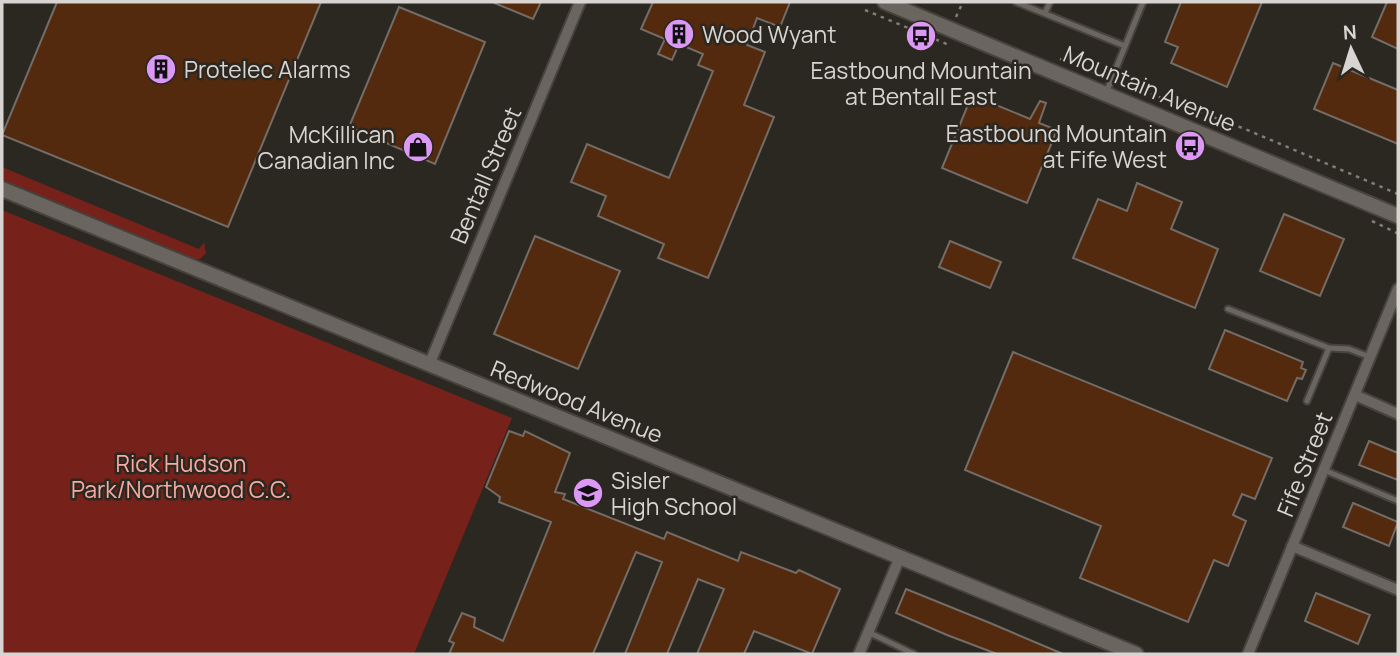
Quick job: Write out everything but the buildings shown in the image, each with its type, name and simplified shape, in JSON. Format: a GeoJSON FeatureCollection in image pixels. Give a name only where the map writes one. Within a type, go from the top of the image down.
{"type":"FeatureCollection","features":[{"type":"Feature","properties":{"kind":"street","name":"Bentall Street"},"geometry":{"type":"LineString","coordinates":[[429,365],[580,2]]}},
{"type":"Feature","properties":{"kind":"street","name":"Mountain Avenue"},"geometry":{"type":"LineString","coordinates":[[885,2],[1108,87],[1398,216]]}},
{"type":"Feature","properties":{"kind":"street","name":"Redwood Avenue"},"geometry":{"type":"LineString","coordinates":[[2,189],[1136,654]]}},
{"type":"Feature","properties":{"kind":"street","name":"Fife Street"},"geometry":{"type":"LineString","coordinates":[[1248,654],[1398,289]]}},
{"type":"Feature","properties":{"kind":"street"},"geometry":{"type":"LineString","coordinates":[[1355,395],[1398,414]]}},
{"type":"Feature","properties":{"kind":"street"},"geometry":{"type":"LineString","coordinates":[[1292,546],[1398,590]]}},
{"type":"Feature","properties":{"kind":"street"},"geometry":{"type":"LineString","coordinates":[[859,654],[900,557]]}},
{"type":"Feature","properties":{"kind":"lane"},"geometry":{"type":"LineString","coordinates":[[1016,2],[1125,47]]}},
{"type":"Feature","properties":{"kind":"lane"},"geometry":{"type":"LineString","coordinates":[[1045,13],[1050,2]]}},
{"type":"Feature","properties":{"kind":"lane"},"geometry":{"type":"LineString","coordinates":[[1108,87],[1143,2]]}},
{"type":"Feature","properties":{"kind":"lane"},"geometry":{"type":"LineString","coordinates":[[1228,309],[1329,348],[1349,349],[1370,357]]}},
{"type":"Feature","properties":{"kind":"lane"},"geometry":{"type":"LineString","coordinates":[[1307,401],[1329,348]]}},
{"type":"Feature","properties":{"kind":"lane"},"geometry":{"type":"LineString","coordinates":[[1324,470],[1398,501]]}},
{"type":"Feature","properties":{"kind":"lane"},"geometry":{"type":"LineString","coordinates":[[868,632],[914,654]]}},
{"type":"Feature","properties":{"kind":"path"},"geometry":{"type":"LineString","coordinates":[[948,28],[962,2]]}},
{"type":"Feature","properties":{"kind":"path"},"geometry":{"type":"LineString","coordinates":[[1059,58],[1108,87],[1245,129],[1398,194]]}},
{"type":"Feature","properties":{"kind":"green space"},"geometry":{"type":"Polygon","coordinates":[[[2,167],[199,249],[204,242],[206,253],[200,259],[195,259],[2,180],[2,167]]]}},
{"type":"Feature","properties":{"kind":"green space","name":"Rick Hudson Park/Northwood C.C."},"geometry":{"type":"Polygon","coordinates":[[[2,210],[512,418],[414,654],[2,654],[2,210]]]}},
{"type":"Feature","properties":{"kind":"place","name":"Wood Wyant"},"geometry":{"type":"Point","coordinates":[679,34]}},
{"type":"Feature","properties":{"kind":"place","name":"Eastbound Mountain at Bentall East"},"geometry":{"type":"Point","coordinates":[921,36]}},
{"type":"Feature","properties":{"kind":"place","name":"Protelec Alarms"},"geometry":{"type":"Point","coordinates":[161,69]}},
{"type":"Feature","properties":{"kind":"place","name":"Eastbound Mountain at Fife West"},"geometry":{"type":"Point","coordinates":[1190,146]}},
{"type":"Feature","properties":{"kind":"place","name":"McKillican Canadian Inc"},"geometry":{"type":"Point","coordinates":[418,147]}},
{"type":"Feature","properties":{"kind":"place","name":"Sisler High School"},"geometry":{"type":"Point","coordinates":[588,493]}}]}
